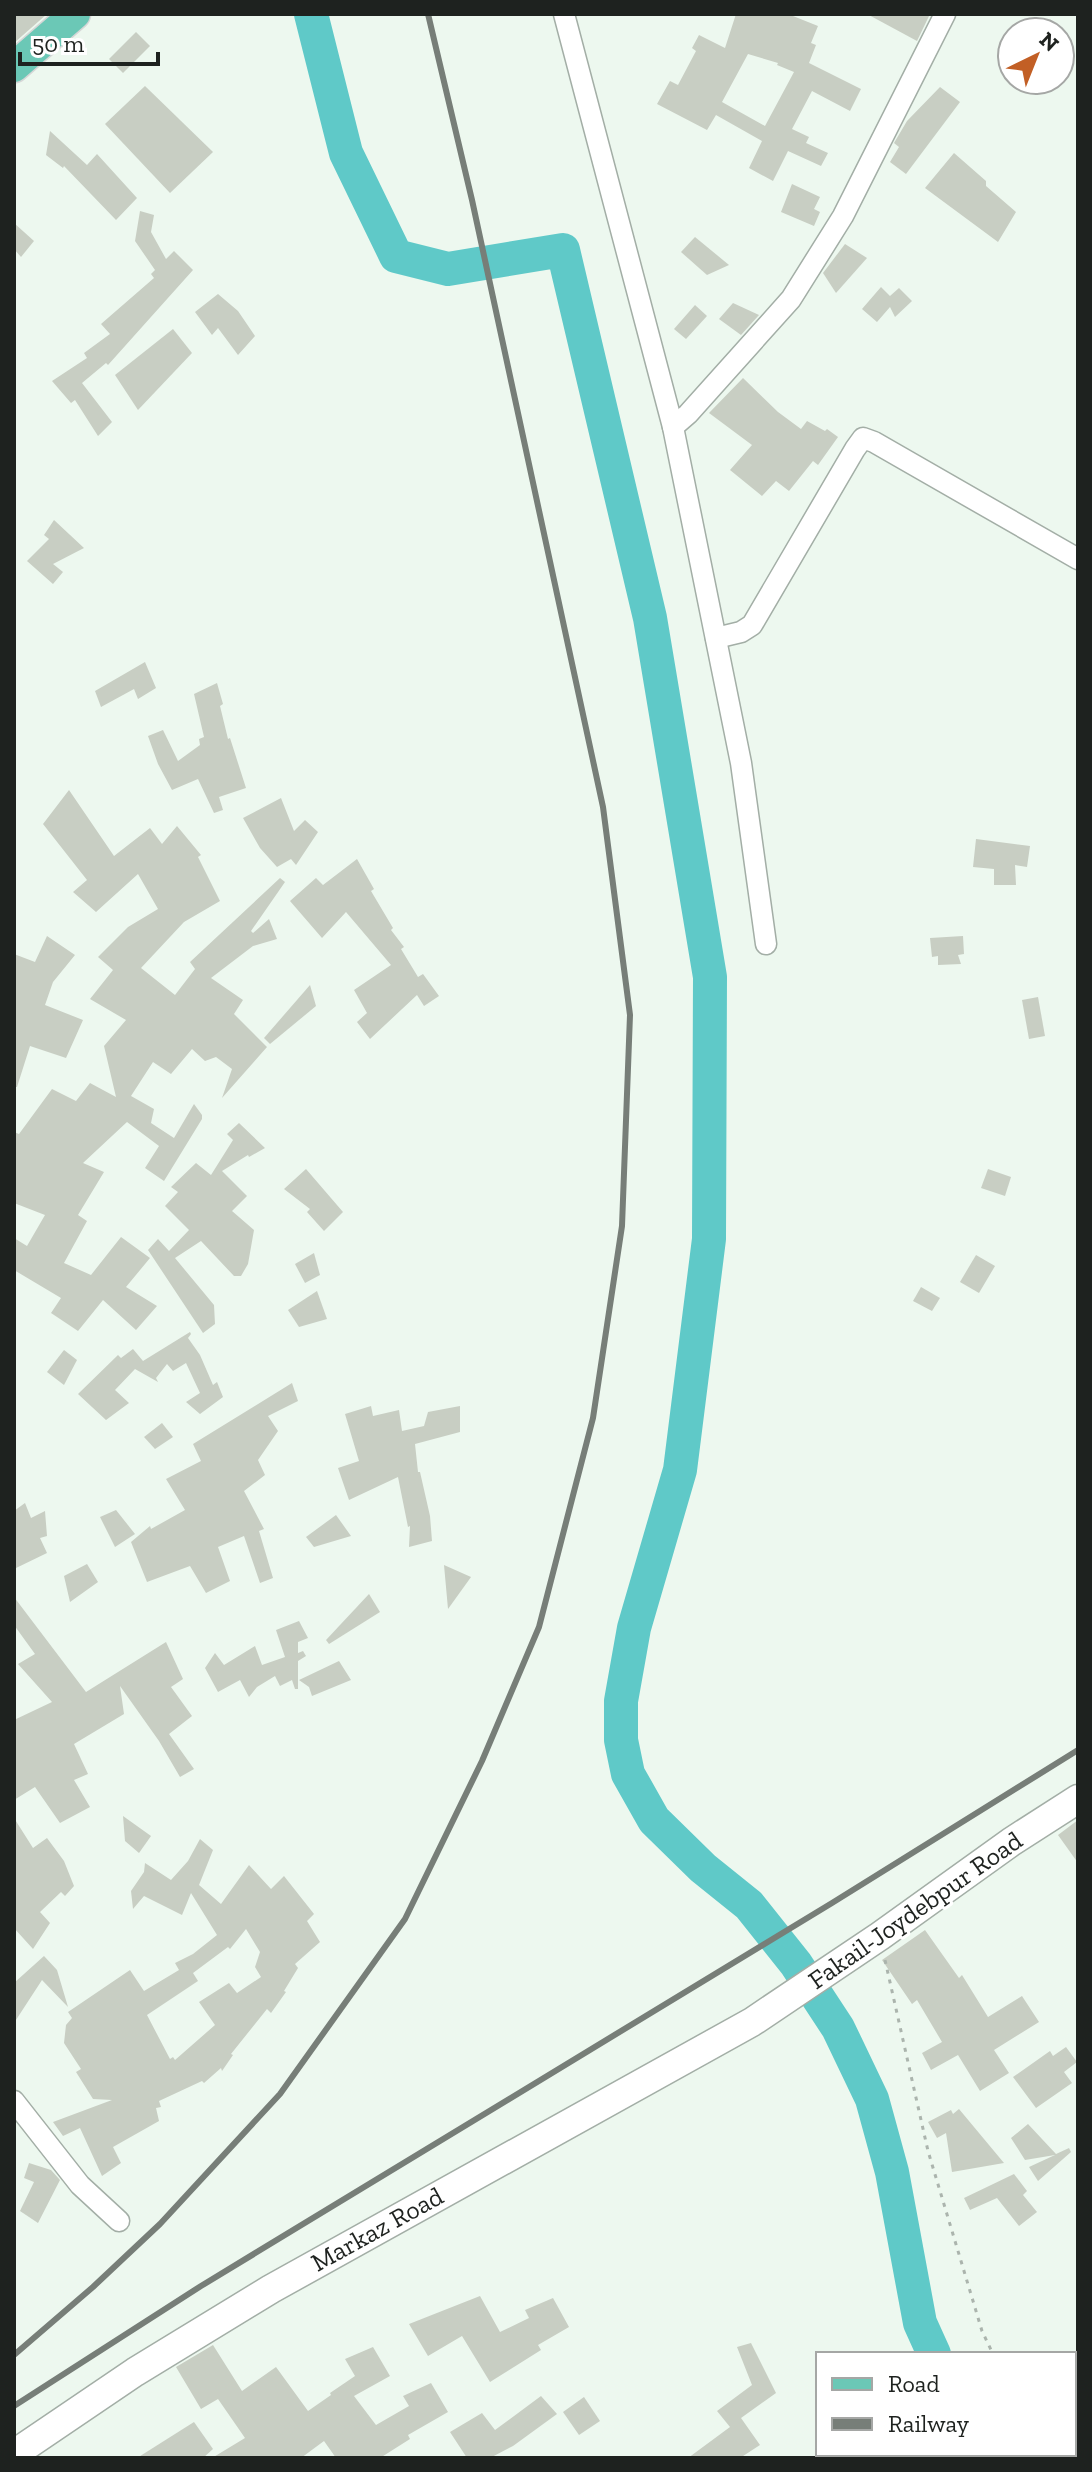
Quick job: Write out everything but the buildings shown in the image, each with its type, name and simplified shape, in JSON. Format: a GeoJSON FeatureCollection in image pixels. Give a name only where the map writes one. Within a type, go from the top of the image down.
{"type":"FeatureCollection","features":[{"type":"Feature","properties":{"kind":"main road"},"geometry":{"type":"LineString","coordinates":[[14,67],[75,14]]}},
{"type":"Feature","properties":{"kind":"street"},"geometry":{"type":"LineString","coordinates":[[564,14],[673,427],[741,763],[766,944]]}},
{"type":"Feature","properties":{"kind":"street"},"geometry":{"type":"LineString","coordinates":[[673,427],[791,299],[843,216],[945,14]]}},
{"type":"Feature","properties":{"kind":"street"},"geometry":{"type":"LineString","coordinates":[[716,638],[741,632],[752,625],[863,438],[1078,559]]}},
{"type":"Feature","properties":{"kind":"street","name":"Fakail-Joydebpur Road"},"geometry":{"type":"LineString","coordinates":[[752,2022],[1078,1799]]}},
{"type":"Feature","properties":{"kind":"street","name":"Markaz Road"},"geometry":{"type":"LineString","coordinates":[[14,2454],[135,2372],[271,2289],[752,2022]]}},
{"type":"Feature","properties":{"kind":"street"},"geometry":{"type":"LineString","coordinates":[[14,2101],[80,2185],[119,2221]]}},
{"type":"Feature","properties":{"kind":"path"},"geometry":{"type":"LineString","coordinates":[[880,1936],[928,2151],[982,2331],[992,2352]]}},
{"type":"Feature","properties":{"kind":"waterway"},"geometry":{"type":"LineString","coordinates":[[311,14],[346,153],[396,256],[448,269],[563,250],[650,618],[710,977],[709,1239],[680,1470],[634,1628],[621,1701],[621,1740],[628,1774],[654,1820],[703,1868],[749,1905],[796,1964],[838,2028],[872,2099],[892,2172],[920,2323],[933,2352]]}},
{"type":"Feature","properties":{"kind":"railway"},"geometry":{"type":"LineString","coordinates":[[14,2355],[160,2224],[280,2094],[405,1919],[482,1761],[539,1627],[593,1418],[622,1226],[630,1015],[603,807],[472,200],[428,14]]}},
{"type":"Feature","properties":{"kind":"railway"},"geometry":{"type":"LineString","coordinates":[[14,2406],[201,2286],[1078,1750]]}}]}
